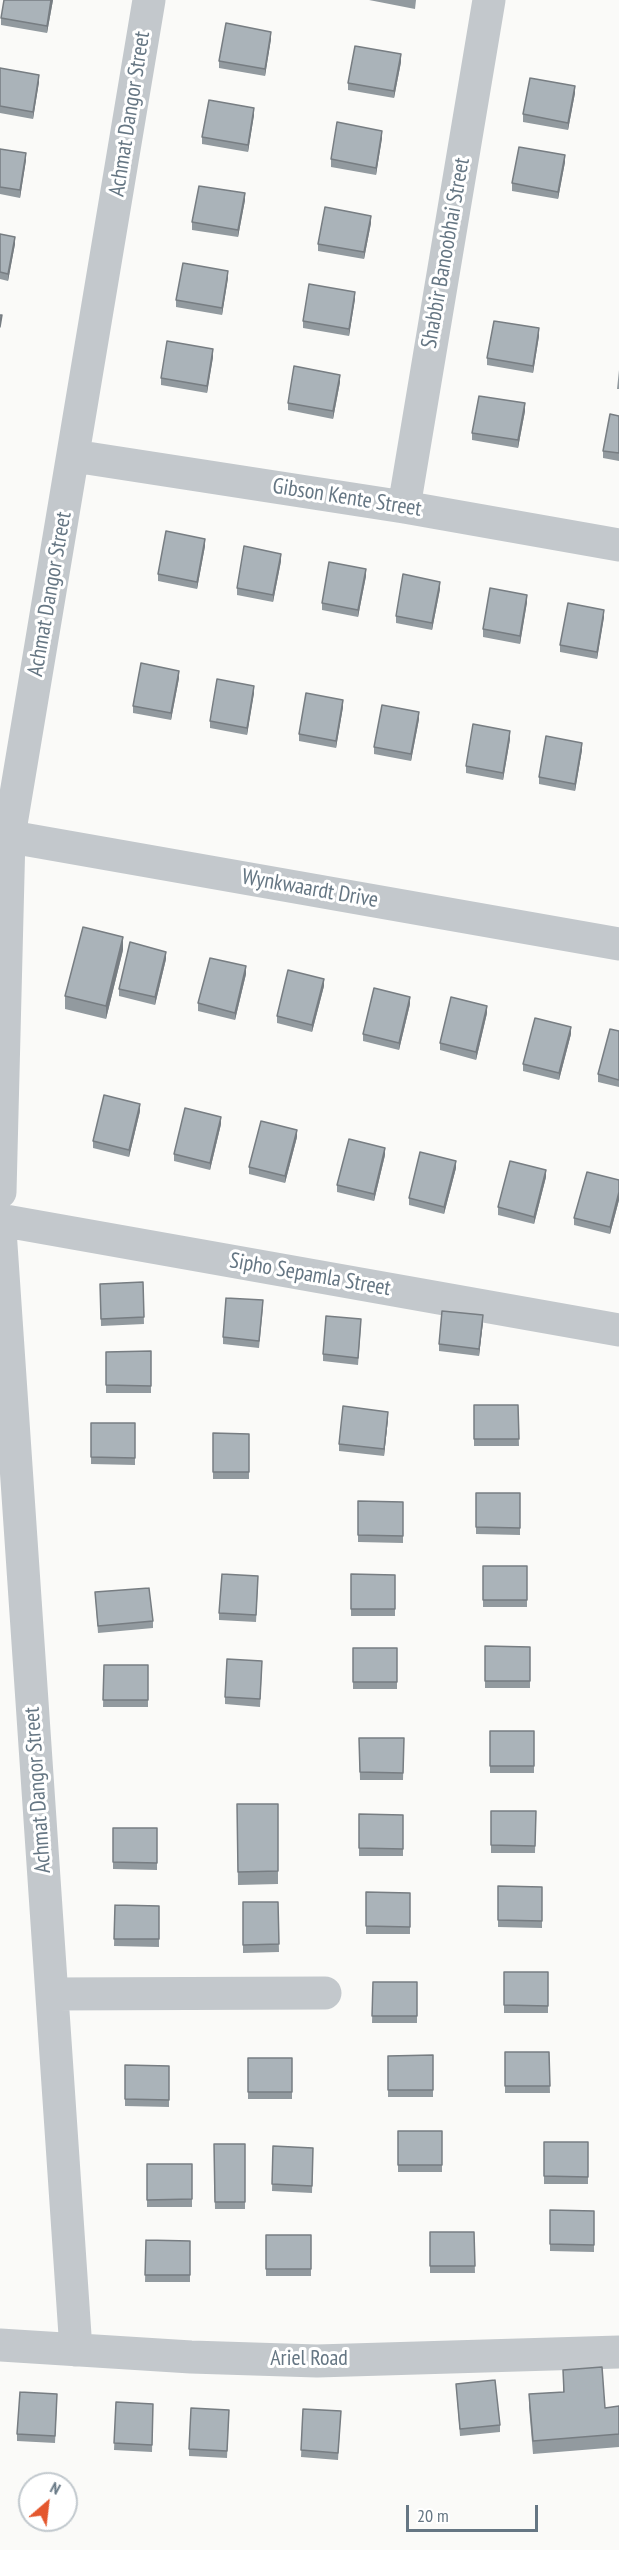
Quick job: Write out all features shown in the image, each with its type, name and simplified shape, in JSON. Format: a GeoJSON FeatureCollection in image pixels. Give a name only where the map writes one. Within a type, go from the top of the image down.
{"type":"FeatureCollection","features":[{"type":"Feature","properties":{"kind":"street","name":"Achmat Dangor Street"},"geometry":{"type":"LineString","coordinates":[[0,1192],[4,835],[74,456],[149,0]]}},
{"type":"Feature","properties":{"kind":"street","name":"Shabbir Banoobhai Street"},"geometry":{"type":"LineString","coordinates":[[404,507],[489,0]]}},
{"type":"Feature","properties":{"kind":"street","name":"Gibson Kente Street"},"geometry":{"type":"LineString","coordinates":[[74,456],[404,507],[619,545]]}},
{"type":"Feature","properties":{"kind":"street","name":"Wynkwaardt Drive"},"geometry":{"type":"LineString","coordinates":[[4,835],[619,944]]}},
{"type":"Feature","properties":{"kind":"street","name":"Sipho Sepamla Street"},"geometry":{"type":"LineString","coordinates":[[0,1220],[619,1330]]}},
{"type":"Feature","properties":{"kind":"street","name":"Achmat Dangor Street"},"geometry":{"type":"LineString","coordinates":[[0,1230],[76,2350]]}},
{"type":"Feature","properties":{"kind":"street"},"geometry":{"type":"LineString","coordinates":[[52,1994],[325,1993]]}},
{"type":"Feature","properties":{"kind":"street","name":"Ariel Road"},"geometry":{"type":"LineString","coordinates":[[0,2344],[191,2357],[317,2361],[619,2352]]}},
{"type":"Feature","properties":{"kind":"building"},"geometry":{"type":"Polygon","coordinates":[[[4,0],[51,0],[47,26],[1,18],[4,0]]]}},
{"type":"Feature","properties":{"kind":"building"},"geometry":{"type":"Polygon","coordinates":[[[226,23],[271,32],[265,69],[219,61],[226,23]]]}},
{"type":"Feature","properties":{"kind":"building"},"geometry":{"type":"Polygon","coordinates":[[[355,46],[401,54],[394,91],[348,83],[355,46]]]}},
{"type":"Feature","properties":{"kind":"building"},"geometry":{"type":"Polygon","coordinates":[[[0,68],[39,75],[33,112],[0,106],[0,68]]]}},
{"type":"Feature","properties":{"kind":"building"},"geometry":{"type":"Polygon","coordinates":[[[530,78],[575,86],[568,123],[523,114],[530,78]]]}},
{"type":"Feature","properties":{"kind":"building"},"geometry":{"type":"Polygon","coordinates":[[[209,100],[254,108],[248,145],[202,137],[209,100]]]}},
{"type":"Feature","properties":{"kind":"building"},"geometry":{"type":"Polygon","coordinates":[[[337,122],[382,131],[376,168],[331,159],[337,122]]]}},
{"type":"Feature","properties":{"kind":"building"},"geometry":{"type":"Polygon","coordinates":[[[519,147],[565,155],[558,192],[512,183],[519,147]]]}},
{"type":"Feature","properties":{"kind":"building"},"geometry":{"type":"Polygon","coordinates":[[[0,149],[26,153],[20,190],[0,187],[0,149]]]}},
{"type":"Feature","properties":{"kind":"building"},"geometry":{"type":"Polygon","coordinates":[[[199,186],[245,193],[238,230],[192,222],[199,186]]]}},
{"type":"Feature","properties":{"kind":"building"},"geometry":{"type":"Polygon","coordinates":[[[325,207],[371,216],[364,252],[318,244],[325,207]]]}},
{"type":"Feature","properties":{"kind":"building"},"geometry":{"type":"Polygon","coordinates":[[[0,234],[15,237],[8,274],[0,272],[0,234]]]}},
{"type":"Feature","properties":{"kind":"building"},"geometry":{"type":"Polygon","coordinates":[[[183,263],[228,271],[222,308],[176,300],[183,263]]]}},
{"type":"Feature","properties":{"kind":"building"},"geometry":{"type":"Polygon","coordinates":[[[309,284],[355,292],[349,329],[303,321],[309,284]]]}},
{"type":"Feature","properties":{"kind":"building"},"geometry":{"type":"Polygon","coordinates":[[[494,321],[539,328],[533,366],[487,358],[494,321]]]}},
{"type":"Feature","properties":{"kind":"building"},"geometry":{"type":"Polygon","coordinates":[[[167,341],[213,349],[207,386],[161,378],[167,341]]]}},
{"type":"Feature","properties":{"kind":"building"},"geometry":{"type":"Polygon","coordinates":[[[294,366],[340,375],[333,411],[288,403],[294,366]]]}},
{"type":"Feature","properties":{"kind":"building"},"geometry":{"type":"Polygon","coordinates":[[[479,396],[525,403],[518,440],[472,433],[479,396]]]}},
{"type":"Feature","properties":{"kind":"building"},"geometry":{"type":"Polygon","coordinates":[[[610,414],[619,416],[619,453],[603,451],[610,414]]]}},
{"type":"Feature","properties":{"kind":"building"},"geometry":{"type":"Polygon","coordinates":[[[166,531],[205,539],[197,582],[158,574],[166,531]]]}},
{"type":"Feature","properties":{"kind":"building"},"geometry":{"type":"Polygon","coordinates":[[[244,546],[281,554],[273,595],[237,588],[244,546]]]}},
{"type":"Feature","properties":{"kind":"building"},"geometry":{"type":"Polygon","coordinates":[[[329,562],[366,569],[358,610],[322,603],[329,562]]]}},
{"type":"Feature","properties":{"kind":"building"},"geometry":{"type":"Polygon","coordinates":[[[403,574],[440,582],[432,623],[396,616],[403,574]]]}},
{"type":"Feature","properties":{"kind":"building"},"geometry":{"type":"Polygon","coordinates":[[[490,588],[527,595],[520,636],[483,629],[490,588]]]}},
{"type":"Feature","properties":{"kind":"building"},"geometry":{"type":"Polygon","coordinates":[[[568,603],[604,610],[597,652],[560,645],[568,603]]]}},
{"type":"Feature","properties":{"kind":"building"},"geometry":{"type":"Polygon","coordinates":[[[141,663],[179,671],[171,713],[133,706],[141,663]]]}},
{"type":"Feature","properties":{"kind":"building"},"geometry":{"type":"Polygon","coordinates":[[[217,679],[254,686],[247,728],[210,721],[217,679]]]}},
{"type":"Feature","properties":{"kind":"building"},"geometry":{"type":"Polygon","coordinates":[[[306,693],[343,700],[336,741],[299,734],[306,693]]]}},
{"type":"Feature","properties":{"kind":"building"},"geometry":{"type":"Polygon","coordinates":[[[382,705],[419,712],[411,754],[374,747],[382,705]]]}},
{"type":"Feature","properties":{"kind":"building"},"geometry":{"type":"Polygon","coordinates":[[[473,724],[510,731],[503,773],[466,766],[473,724]]]}},
{"type":"Feature","properties":{"kind":"building"},"geometry":{"type":"Polygon","coordinates":[[[546,736],[582,743],[575,784],[539,777],[546,736]]]}},
{"type":"Feature","properties":{"kind":"building"},"geometry":{"type":"Polygon","coordinates":[[[83,927],[123,937],[106,1006],[65,996],[83,927]]]}},
{"type":"Feature","properties":{"kind":"building"},"geometry":{"type":"Polygon","coordinates":[[[130,942],[166,952],[155,997],[119,989],[130,942]]]}},
{"type":"Feature","properties":{"kind":"building"},"geometry":{"type":"Polygon","coordinates":[[[210,958],[246,966],[235,1013],[198,1003],[210,958]]]}},
{"type":"Feature","properties":{"kind":"building"},"geometry":{"type":"Polygon","coordinates":[[[288,970],[324,979],[312,1025],[277,1016],[288,970]]]}},
{"type":"Feature","properties":{"kind":"building"},"geometry":{"type":"Polygon","coordinates":[[[374,988],[410,997],[399,1043],[363,1034],[374,988]]]}},
{"type":"Feature","properties":{"kind":"building"},"geometry":{"type":"Polygon","coordinates":[[[451,997],[487,1006],[476,1052],[440,1043],[451,997]]]}},
{"type":"Feature","properties":{"kind":"building"},"geometry":{"type":"Polygon","coordinates":[[[535,1018],[571,1027],[559,1073],[523,1064],[535,1018]]]}},
{"type":"Feature","properties":{"kind":"building"},"geometry":{"type":"Polygon","coordinates":[[[610,1029],[619,1031],[619,1080],[598,1074],[610,1029]]]}},
{"type":"Feature","properties":{"kind":"building"},"geometry":{"type":"Polygon","coordinates":[[[104,1095],[140,1104],[129,1150],[93,1141],[104,1095]]]}},
{"type":"Feature","properties":{"kind":"building"},"geometry":{"type":"Polygon","coordinates":[[[185,1108],[221,1117],[210,1163],[174,1154],[185,1108]]]}},
{"type":"Feature","properties":{"kind":"building"},"geometry":{"type":"Polygon","coordinates":[[[261,1121],[297,1130],[285,1176],[249,1167],[261,1121]]]}},
{"type":"Feature","properties":{"kind":"building"},"geometry":{"type":"Polygon","coordinates":[[[349,1139],[385,1148],[374,1194],[337,1185],[349,1139]]]}},
{"type":"Feature","properties":{"kind":"building"},"geometry":{"type":"Polygon","coordinates":[[[420,1152],[456,1161],[444,1207],[409,1198],[420,1152]]]}},
{"type":"Feature","properties":{"kind":"building"},"geometry":{"type":"Polygon","coordinates":[[[510,1161],[546,1170],[534,1217],[498,1207],[510,1161]]]}},
{"type":"Feature","properties":{"kind":"building"},"geometry":{"type":"Polygon","coordinates":[[[587,1172],[619,1180],[619,1192],[610,1227],[574,1218],[587,1172]]]}},
{"type":"Feature","properties":{"kind":"building"},"geometry":{"type":"Polygon","coordinates":[[[143,1282],[144,1317],[101,1319],[100,1284],[143,1282]]]}},
{"type":"Feature","properties":{"kind":"building"},"geometry":{"type":"Polygon","coordinates":[[[226,1298],[263,1300],[259,1341],[223,1337],[226,1298]]]}},
{"type":"Feature","properties":{"kind":"building"},"geometry":{"type":"Polygon","coordinates":[[[442,1311],[483,1315],[479,1349],[439,1344],[442,1311]]]}},
{"type":"Feature","properties":{"kind":"building"},"geometry":{"type":"Polygon","coordinates":[[[326,1316],[361,1319],[358,1358],[323,1354],[326,1316]]]}},
{"type":"Feature","properties":{"kind":"building"},"geometry":{"type":"Polygon","coordinates":[[[151,1351],[151,1386],[106,1385],[106,1352],[151,1351]]]}},
{"type":"Feature","properties":{"kind":"building"},"geometry":{"type":"Polygon","coordinates":[[[474,1405],[518,1405],[519,1439],[474,1439],[474,1405]]]}},
{"type":"Feature","properties":{"kind":"building"},"geometry":{"type":"Polygon","coordinates":[[[343,1406],[388,1412],[384,1449],[339,1444],[343,1406]]]}},
{"type":"Feature","properties":{"kind":"building"},"geometry":{"type":"Polygon","coordinates":[[[91,1423],[135,1423],[135,1458],[91,1457],[91,1423]]]}},
{"type":"Feature","properties":{"kind":"building"},"geometry":{"type":"Polygon","coordinates":[[[213,1433],[249,1434],[249,1472],[213,1472],[213,1433]]]}},
{"type":"Feature","properties":{"kind":"building"},"geometry":{"type":"Polygon","coordinates":[[[476,1493],[520,1493],[520,1528],[476,1527],[476,1493]]]}},
{"type":"Feature","properties":{"kind":"building"},"geometry":{"type":"Polygon","coordinates":[[[358,1501],[403,1502],[403,1536],[358,1535],[358,1501]]]}},
{"type":"Feature","properties":{"kind":"building"},"geometry":{"type":"Polygon","coordinates":[[[483,1566],[527,1566],[527,1600],[483,1600],[483,1566]]]}},
{"type":"Feature","properties":{"kind":"building"},"geometry":{"type":"Polygon","coordinates":[[[222,1574],[258,1576],[256,1615],[219,1613],[222,1574]]]}},
{"type":"Feature","properties":{"kind":"building"},"geometry":{"type":"Polygon","coordinates":[[[351,1574],[395,1575],[395,1609],[351,1609],[351,1574]]]}},
{"type":"Feature","properties":{"kind":"building"},"geometry":{"type":"Polygon","coordinates":[[[149,1588],[153,1621],[98,1626],[95,1592],[149,1588]]]}},
{"type":"Feature","properties":{"kind":"building"},"geometry":{"type":"Polygon","coordinates":[[[485,1646],[530,1647],[530,1681],[485,1681],[485,1646]]]}},
{"type":"Feature","properties":{"kind":"building"},"geometry":{"type":"Polygon","coordinates":[[[353,1648],[397,1648],[397,1682],[353,1682],[353,1648]]]}},
{"type":"Feature","properties":{"kind":"building"},"geometry":{"type":"Polygon","coordinates":[[[227,1659],[262,1661],[260,1699],[225,1697],[227,1659]]]}},
{"type":"Feature","properties":{"kind":"building"},"geometry":{"type":"Polygon","coordinates":[[[104,1665],[148,1665],[148,1700],[103,1700],[104,1665]]]}},
{"type":"Feature","properties":{"kind":"building"},"geometry":{"type":"Polygon","coordinates":[[[490,1731],[534,1731],[534,1766],[490,1766],[490,1731]]]}},
{"type":"Feature","properties":{"kind":"building"},"geometry":{"type":"Polygon","coordinates":[[[359,1738],[404,1738],[403,1773],[360,1772],[359,1738]]]}},
{"type":"Feature","properties":{"kind":"building"},"geometry":{"type":"Polygon","coordinates":[[[237,1804],[278,1804],[278,1871],[238,1872],[237,1804]]]}},
{"type":"Feature","properties":{"kind":"building"},"geometry":{"type":"Polygon","coordinates":[[[491,1811],[536,1811],[535,1846],[491,1845],[491,1811]]]}},
{"type":"Feature","properties":{"kind":"building"},"geometry":{"type":"Polygon","coordinates":[[[359,1814],[403,1815],[403,1849],[359,1848],[359,1814]]]}},
{"type":"Feature","properties":{"kind":"building"},"geometry":{"type":"Polygon","coordinates":[[[113,1828],[157,1828],[157,1863],[113,1862],[113,1828]]]}},
{"type":"Feature","properties":{"kind":"building"},"geometry":{"type":"Polygon","coordinates":[[[498,1886],[542,1887],[542,1921],[498,1920],[498,1886]]]}},
{"type":"Feature","properties":{"kind":"building"},"geometry":{"type":"Polygon","coordinates":[[[366,1892],[410,1893],[410,1927],[366,1926],[366,1892]]]}},
{"type":"Feature","properties":{"kind":"building"},"geometry":{"type":"Polygon","coordinates":[[[243,1902],[278,1902],[279,1944],[243,1945],[243,1902]]]}},
{"type":"Feature","properties":{"kind":"building"},"geometry":{"type":"Polygon","coordinates":[[[115,1905],[159,1906],[159,1939],[114,1939],[115,1905]]]}},
{"type":"Feature","properties":{"kind":"building"},"geometry":{"type":"Polygon","coordinates":[[[504,1972],[548,1972],[548,2006],[504,2005],[504,1972]]]}},
{"type":"Feature","properties":{"kind":"building"},"geometry":{"type":"Polygon","coordinates":[[[373,1982],[417,1982],[417,2016],[372,2016],[373,1982]]]}},
{"type":"Feature","properties":{"kind":"building"},"geometry":{"type":"Polygon","coordinates":[[[505,2052],[549,2052],[550,2086],[505,2086],[505,2052]]]}},
{"type":"Feature","properties":{"kind":"building"},"geometry":{"type":"Polygon","coordinates":[[[433,2055],[433,2090],[388,2090],[388,2056],[433,2055]]]}},
{"type":"Feature","properties":{"kind":"building"},"geometry":{"type":"Polygon","coordinates":[[[248,2058],[292,2058],[292,2092],[248,2092],[248,2058]]]}},
{"type":"Feature","properties":{"kind":"building"},"geometry":{"type":"Polygon","coordinates":[[[125,2065],[169,2066],[169,2100],[125,2099],[125,2065]]]}},
{"type":"Feature","properties":{"kind":"building"},"geometry":{"type":"Polygon","coordinates":[[[398,2131],[442,2131],[442,2165],[398,2165],[398,2131]]]}},
{"type":"Feature","properties":{"kind":"building"},"geometry":{"type":"Polygon","coordinates":[[[544,2142],[588,2142],[588,2177],[544,2176],[544,2142]]]}},
{"type":"Feature","properties":{"kind":"building"},"geometry":{"type":"Polygon","coordinates":[[[214,2144],[245,2144],[245,2202],[215,2202],[214,2144]]]}},
{"type":"Feature","properties":{"kind":"building"},"geometry":{"type":"Polygon","coordinates":[[[273,2146],[313,2148],[312,2186],[272,2184],[273,2146]]]}},
{"type":"Feature","properties":{"kind":"building"},"geometry":{"type":"Polygon","coordinates":[[[147,2164],[192,2164],[192,2199],[147,2200],[147,2164]]]}},
{"type":"Feature","properties":{"kind":"building"},"geometry":{"type":"Polygon","coordinates":[[[550,2210],[594,2211],[594,2245],[550,2244],[550,2210]]]}},
{"type":"Feature","properties":{"kind":"building"},"geometry":{"type":"Polygon","coordinates":[[[430,2232],[474,2232],[475,2266],[430,2266],[430,2232]]]}},
{"type":"Feature","properties":{"kind":"building"},"geometry":{"type":"Polygon","coordinates":[[[266,2235],[311,2235],[311,2269],[266,2269],[266,2235]]]}},
{"type":"Feature","properties":{"kind":"building"},"geometry":{"type":"Polygon","coordinates":[[[146,2240],[190,2241],[190,2275],[145,2275],[146,2240]]]}},
{"type":"Feature","properties":{"kind":"building"},"geometry":{"type":"Polygon","coordinates":[[[602,2367],[605,2408],[619,2406],[619,2434],[533,2441],[529,2394],[564,2392],[563,2370],[602,2367]]]}},
{"type":"Feature","properties":{"kind":"building"},"geometry":{"type":"Polygon","coordinates":[[[495,2380],[500,2425],[460,2429],[456,2384],[495,2380]]]}},
{"type":"Feature","properties":{"kind":"building"},"geometry":{"type":"Polygon","coordinates":[[[20,2392],[57,2394],[55,2436],[17,2434],[20,2392]]]}},
{"type":"Feature","properties":{"kind":"building"},"geometry":{"type":"Polygon","coordinates":[[[116,2402],[153,2404],[152,2445],[114,2443],[116,2402]]]}},
{"type":"Feature","properties":{"kind":"building"},"geometry":{"type":"Polygon","coordinates":[[[191,2408],[229,2410],[227,2451],[189,2449],[191,2408]]]}},
{"type":"Feature","properties":{"kind":"building"},"geometry":{"type":"Polygon","coordinates":[[[303,2409],[341,2411],[338,2453],[301,2450],[303,2409]]]}}]}
